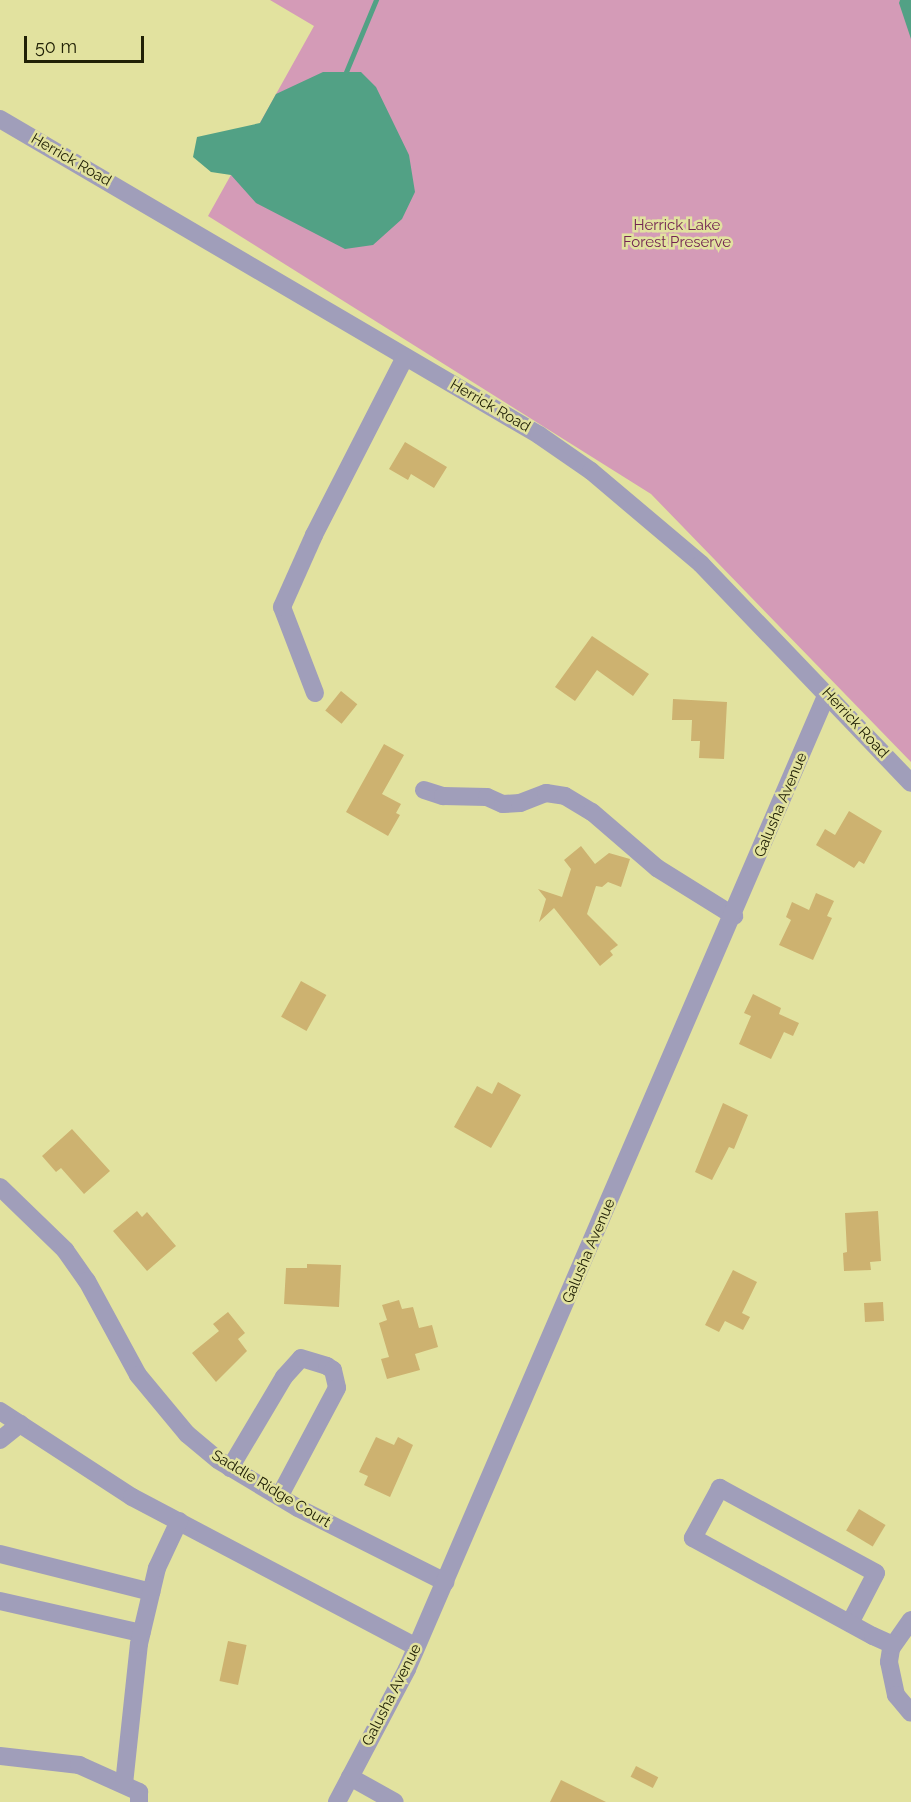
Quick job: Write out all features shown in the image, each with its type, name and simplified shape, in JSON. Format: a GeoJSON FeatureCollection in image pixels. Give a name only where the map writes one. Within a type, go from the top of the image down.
{"type":"FeatureCollection","features":[{"type":"Feature","properties":{"kind":"street","name":"Herrick Road"},"geometry":{"type":"LineString","coordinates":[[0,119],[539,435],[636,506],[701,564],[911,783]]}},
{"type":"Feature","properties":{"kind":"street"},"geometry":{"type":"LineString","coordinates":[[315,693],[282,607],[314,535],[405,357]]}},
{"type":"Feature","properties":{"kind":"street","name":"Galusha Avenue"},"geometry":{"type":"LineString","coordinates":[[337,1802],[416,1647],[445,1582],[734,916],[827,694]]}},
{"type":"Feature","properties":{"kind":"street"},"geometry":{"type":"LineString","coordinates":[[424,790],[443,796],[487,797],[503,804],[520,803],[546,793],[565,796],[592,812],[657,868],[734,916]]}},
{"type":"Feature","properties":{"kind":"street","name":"Saddle Ridge Court"},"geometry":{"type":"LineString","coordinates":[[0,1186],[38,1220],[65,1250],[87,1281],[138,1375],[161,1406],[187,1434],[230,1468],[279,1497],[445,1582]]}},
{"type":"Feature","properties":{"kind":"street"},"geometry":{"type":"LineString","coordinates":[[230,1468],[284,1377],[301,1358],[327,1366],[333,1370],[337,1388],[279,1497]]}},
{"type":"Feature","properties":{"kind":"street"},"geometry":{"type":"LineString","coordinates":[[0,1411],[132,1497],[416,1647]]}},
{"type":"Feature","properties":{"kind":"street"},"geometry":{"type":"LineString","coordinates":[[0,1440],[20,1424]]}},
{"type":"Feature","properties":{"kind":"street"},"geometry":{"type":"LineString","coordinates":[[850,1623],[876,1573],[720,1488],[693,1538],[850,1623],[893,1645]]}},
{"type":"Feature","properties":{"kind":"street"},"geometry":{"type":"LineString","coordinates":[[124,1785],[141,1633],[157,1568],[179,1521]]}},
{"type":"Feature","properties":{"kind":"street"},"geometry":{"type":"LineString","coordinates":[[0,1554],[151,1592]]}},
{"type":"Feature","properties":{"kind":"street"},"geometry":{"type":"LineString","coordinates":[[0,1601],[141,1633]]}},
{"type":"Feature","properties":{"kind":"street"},"geometry":{"type":"LineString","coordinates":[[911,1620],[893,1645],[890,1678],[896,1695],[911,1713]]}},
{"type":"Feature","properties":{"kind":"street"},"geometry":{"type":"LineString","coordinates":[[0,1756],[79,1765],[139,1792],[139,1802]]}},
{"type":"Feature","properties":{"kind":"street"},"geometry":{"type":"LineString","coordinates":[[350,1778],[395,1802]]}},
{"type":"Feature","properties":{"kind":"green space","name":"Herrick Lake Forest Preserve"},"geometry":{"type":"Polygon","coordinates":[[[270,0],[911,0],[911,762],[651,494],[208,216],[314,26],[270,0]]]}},
{"type":"Feature","properties":{"kind":"shaded area"},"geometry":{"type":"Polygon","coordinates":[[[900,0],[911,0],[911,39],[899,3],[900,0]]]}},
{"type":"Feature","properties":{"kind":"shaded area"},"geometry":{"type":"Polygon","coordinates":[[[323,72],[361,72],[376,87],[409,155],[415,192],[402,219],[373,245],[345,249],[256,203],[231,175],[211,172],[193,157],[197,137],[260,123],[276,94],[323,72]]]}},
{"type":"Feature","properties":{"kind":"building"},"geometry":{"type":"Polygon","coordinates":[[[405,442],[447,467],[434,488],[411,474],[408,480],[389,469],[405,442]]]}},
{"type":"Feature","properties":{"kind":"building"},"geometry":{"type":"Polygon","coordinates":[[[592,636],[649,674],[633,696],[597,670],[575,701],[555,687],[592,636]]]}},
{"type":"Feature","properties":{"kind":"building"},"geometry":{"type":"Polygon","coordinates":[[[341,691],[357,704],[342,724],[325,710],[341,691]]]}},
{"type":"Feature","properties":{"kind":"building"},"geometry":{"type":"Polygon","coordinates":[[[673,699],[727,702],[724,759],[699,758],[700,741],[691,741],[692,720],[672,720],[673,699]]]}},
{"type":"Feature","properties":{"kind":"building"},"geometry":{"type":"Polygon","coordinates":[[[384,744],[404,755],[382,794],[401,804],[396,813],[400,815],[388,836],[346,812],[384,744]]]}},
{"type":"Feature","properties":{"kind":"building"},"geometry":{"type":"Polygon","coordinates":[[[849,811],[882,831],[864,864],[859,861],[854,868],[816,845],[825,829],[835,835],[849,811]]]}},
{"type":"Feature","properties":{"kind":"building"},"geometry":{"type":"Polygon","coordinates":[[[581,846],[595,864],[609,853],[630,859],[621,887],[608,882],[602,887],[596,886],[587,914],[618,945],[610,951],[613,955],[600,966],[554,908],[539,922],[546,899],[538,889],[562,897],[571,869],[564,860],[581,846]]]}},
{"type":"Feature","properties":{"kind":"building"},"geometry":{"type":"Polygon","coordinates":[[[816,893],[834,901],[827,916],[832,918],[813,960],[779,945],[791,920],[786,917],[792,902],[809,910],[816,893]]]}},
{"type":"Feature","properties":{"kind":"building"},"geometry":{"type":"Polygon","coordinates":[[[301,981],[326,995],[306,1031],[281,1017],[301,981]]]}},
{"type":"Feature","properties":{"kind":"building"},"geometry":{"type":"Polygon","coordinates":[[[753,994],[781,1008],[779,1014],[799,1023],[793,1036],[784,1032],[771,1059],[739,1044],[751,1016],[744,1013],[753,994]]]}},
{"type":"Feature","properties":{"kind":"building"},"geometry":{"type":"Polygon","coordinates":[[[498,1082],[521,1095],[491,1148],[454,1127],[477,1086],[492,1094],[498,1082]]]}},
{"type":"Feature","properties":{"kind":"building"},"geometry":{"type":"Polygon","coordinates":[[[723,1103],[748,1115],[734,1149],[729,1147],[712,1180],[695,1172],[723,1103]]]}},
{"type":"Feature","properties":{"kind":"building"},"geometry":{"type":"Polygon","coordinates":[[[72,1129],[110,1171],[84,1194],[61,1168],[56,1172],[42,1156],[72,1129]]]}},
{"type":"Feature","properties":{"kind":"building"},"geometry":{"type":"Polygon","coordinates":[[[137,1211],[142,1217],[147,1212],[176,1246],[147,1271],[113,1231],[137,1211]]]}},
{"type":"Feature","properties":{"kind":"building"},"geometry":{"type":"Polygon","coordinates":[[[878,1211],[881,1261],[870,1262],[871,1270],[844,1271],[843,1253],[847,1252],[845,1213],[878,1211]]]}},
{"type":"Feature","properties":{"kind":"building"},"geometry":{"type":"Polygon","coordinates":[[[307,1264],[341,1265],[339,1307],[284,1304],[286,1268],[307,1268],[307,1264]]]}},
{"type":"Feature","properties":{"kind":"building"},"geometry":{"type":"Polygon","coordinates":[[[733,1270],[757,1282],[742,1313],[750,1317],[743,1330],[725,1321],[719,1332],[705,1325],[733,1270]]]}},
{"type":"Feature","properties":{"kind":"building"},"geometry":{"type":"Polygon","coordinates":[[[399,1300],[402,1309],[413,1307],[419,1328],[432,1325],[438,1347],[415,1354],[420,1370],[387,1379],[381,1359],[389,1357],[379,1323],[387,1320],[382,1305],[399,1300]]]}},
{"type":"Feature","properties":{"kind":"building"},"geometry":{"type":"Polygon","coordinates":[[[883,1302],[884,1321],[865,1322],[864,1303],[883,1302]]]}},
{"type":"Feature","properties":{"kind":"building"},"geometry":{"type":"Polygon","coordinates":[[[228,1312],[245,1333],[238,1339],[247,1351],[216,1382],[192,1353],[219,1331],[213,1324],[228,1312]]]}},
{"type":"Feature","properties":{"kind":"building"},"geometry":{"type":"Polygon","coordinates":[[[376,1437],[394,1445],[398,1437],[413,1445],[390,1497],[364,1485],[368,1476],[359,1472],[376,1437]]]}},
{"type":"Feature","properties":{"kind":"building"},"geometry":{"type":"Polygon","coordinates":[[[859,1509],[886,1525],[873,1546],[846,1530],[859,1509]]]}},
{"type":"Feature","properties":{"kind":"building"},"geometry":{"type":"Polygon","coordinates":[[[228,1641],[247,1645],[238,1685],[219,1681],[228,1641]]]}},
{"type":"Feature","properties":{"kind":"building"},"geometry":{"type":"Polygon","coordinates":[[[636,1766],[658,1777],[653,1788],[631,1777],[636,1766]]]}},
{"type":"Feature","properties":{"kind":"building"},"geometry":{"type":"Polygon","coordinates":[[[561,1780],[606,1802],[550,1802],[561,1780]]]}},
{"type":"Feature","properties":{"kind":"waterway"},"geometry":{"type":"LineString","coordinates":[[346,72],[376,0]]}}]}
